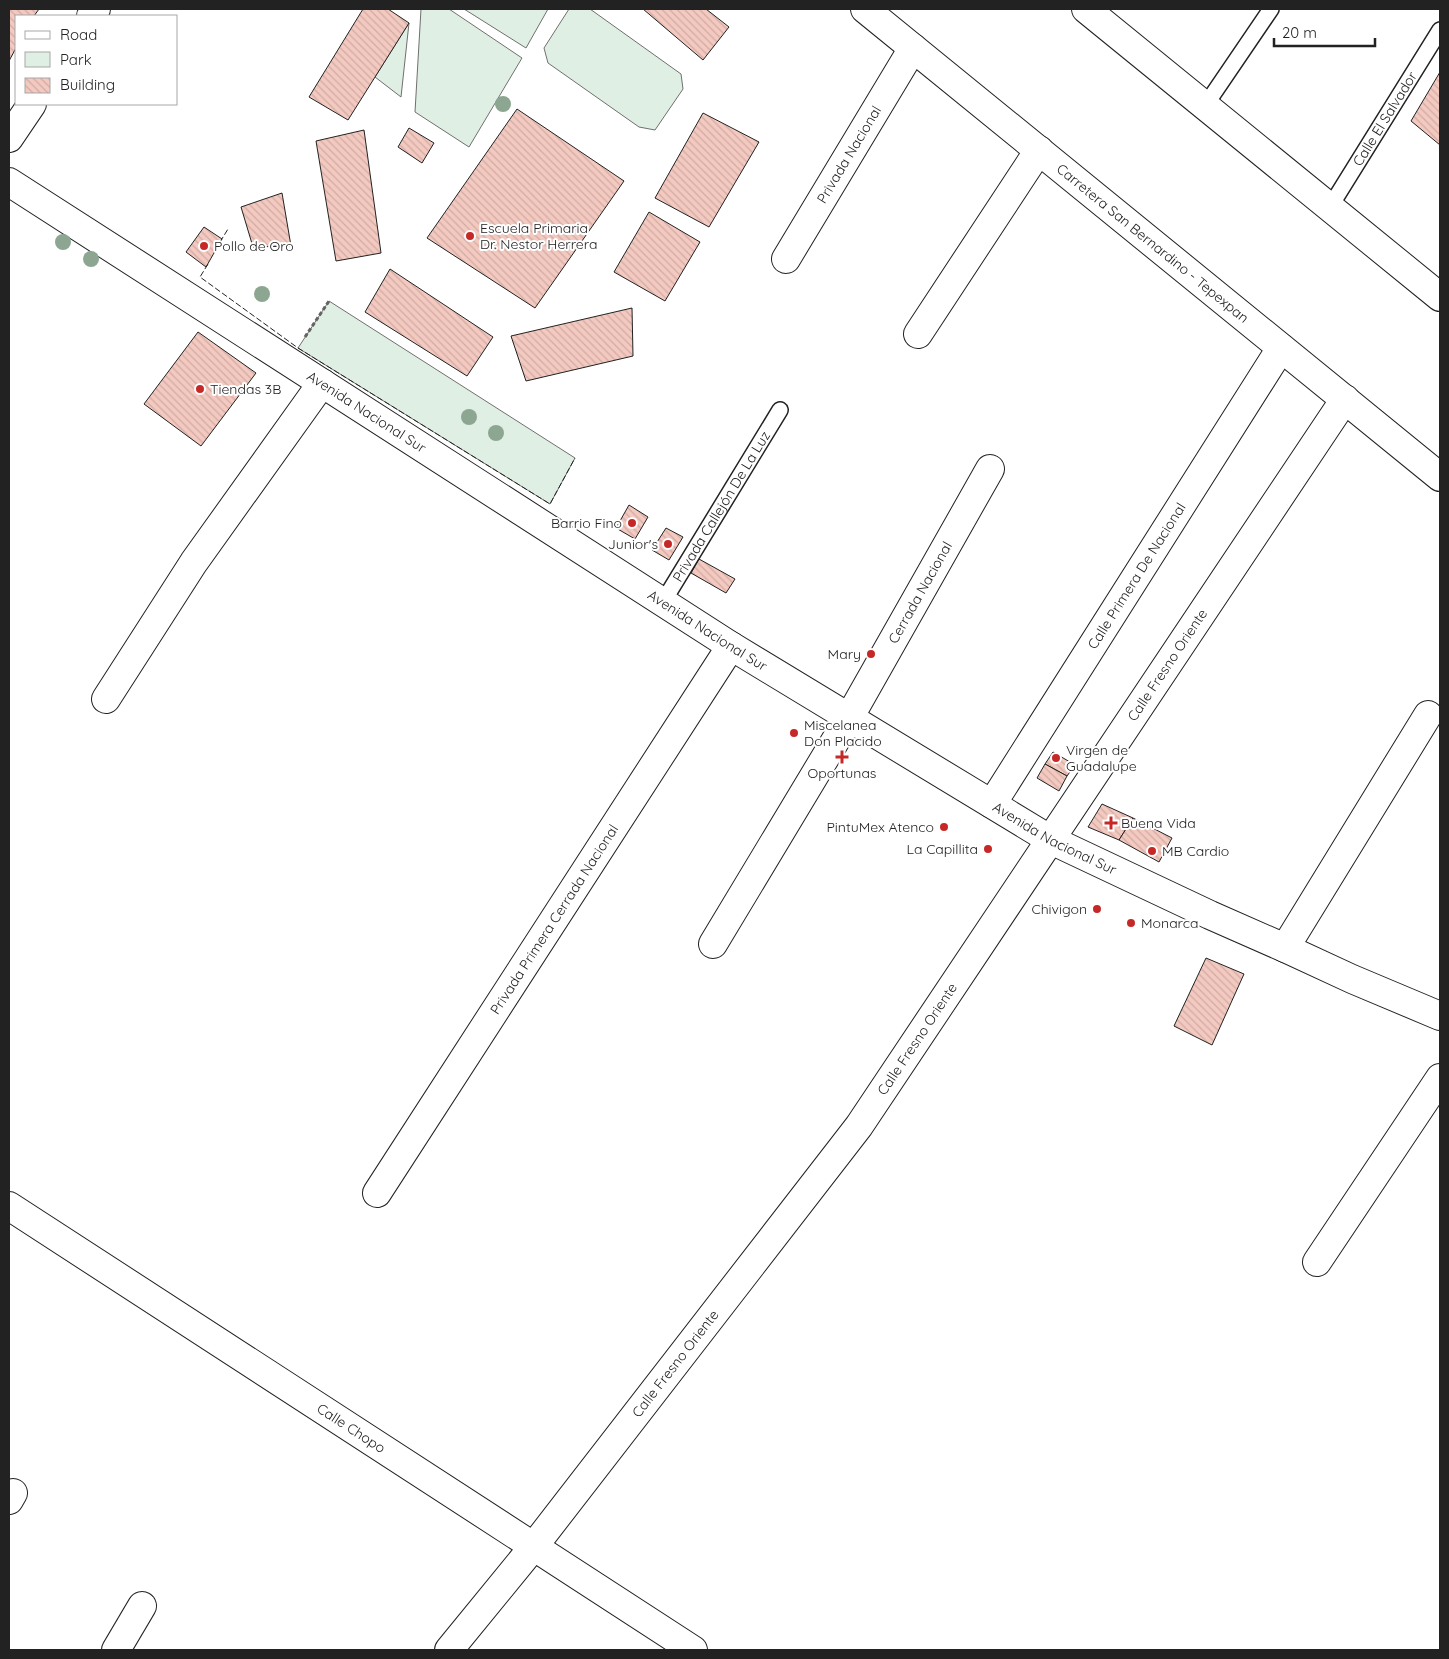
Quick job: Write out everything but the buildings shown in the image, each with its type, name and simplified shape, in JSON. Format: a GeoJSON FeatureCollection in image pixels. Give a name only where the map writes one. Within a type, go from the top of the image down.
{"type":"FeatureCollection","features":[{"type":"Feature","properties":{"kind":"main road","name":"Carretera San Bernardino - Tepexpan"},"geometry":{"type":"LineString","coordinates":[[865,9],[1440,478]]}},
{"type":"Feature","properties":{"kind":"main road"},"geometry":{"type":"LineString","coordinates":[[1086,9],[1440,297]]}},
{"type":"Feature","properties":{"kind":"main road","name":"Privada Nacional"},"geometry":{"type":"LineString","coordinates":[[786,260],[913,48]]}},
{"type":"Feature","properties":{"kind":"main road"},"geometry":{"type":"LineString","coordinates":[[9,138],[31,105]]}},
{"type":"Feature","properties":{"kind":"main road"},"geometry":{"type":"LineString","coordinates":[[918,334],[1038,150]]}},
{"type":"Feature","properties":{"kind":"main road","name":"Avenida Nacional Sur"},"geometry":{"type":"LineString","coordinates":[[9,182],[731,646],[1050,840],[1210,915],[1352,979],[1440,1016]]}},
{"type":"Feature","properties":{"kind":"main road","name":"Calle Primera De Nacional"},"geometry":{"type":"LineString","coordinates":[[992,804],[1281,348]]}},
{"type":"Feature","properties":{"kind":"main road"},"geometry":{"type":"LineString","coordinates":[[106,699],[194,562],[322,383]]}},
{"type":"Feature","properties":{"kind":"main road","name":"Calle Fresno Oriente"},"geometry":{"type":"LineString","coordinates":[[449,1650],[534,1546],[860,1126],[1345,399]]}},
{"type":"Feature","properties":{"kind":"main road","name":"Cerrada Nacional"},"geometry":{"type":"LineString","coordinates":[[713,944],[849,718],[990,469]]}},
{"type":"Feature","properties":{"kind":"main road","name":"Privada Primera Cerrada Nacional"},"geometry":{"type":"LineString","coordinates":[[377,1193],[731,646]]}},
{"type":"Feature","properties":{"kind":"main road"},"geometry":{"type":"LineString","coordinates":[[1285,948],[1428,714]]}},
{"type":"Feature","properties":{"kind":"main road"},"geometry":{"type":"LineString","coordinates":[[1317,1262],[1440,1078]]}},
{"type":"Feature","properties":{"kind":"main road","name":"Calle Chopo"},"geometry":{"type":"LineString","coordinates":[[9,1206],[693,1650]]}},
{"type":"Feature","properties":{"kind":"main road"},"geometry":{"type":"LineString","coordinates":[[116,1650],[142,1606]]}},
{"type":"Feature","properties":{"kind":"lane"},"geometry":{"type":"LineString","coordinates":[[1205,106],[1271,9]]}},
{"type":"Feature","properties":{"kind":"lane","name":"Calle El Salvador"},"geometry":{"type":"LineString","coordinates":[[1330,207],[1440,30]]}},
{"type":"Feature","properties":{"kind":"lane","name":"Privada Callejón De La Luz"},"geometry":{"type":"LineString","coordinates":[[662,602],[780,410]]}},
{"type":"Feature","properties":{"kind":"path"},"geometry":{"type":"LineString","coordinates":[[289,363],[329,300]]}},
{"type":"Feature","properties":{"kind":"green space"},"geometry":{"type":"Polygon","coordinates":[[[421,9],[449,9],[522,58],[469,147],[415,112],[421,9]]]}},
{"type":"Feature","properties":{"kind":"green space"},"geometry":{"type":"Polygon","coordinates":[[[464,9],[548,9],[526,48],[464,9]]]}},
{"type":"Feature","properties":{"kind":"green space"},"geometry":{"type":"Polygon","coordinates":[[[569,9],[590,9],[681,74],[683,89],[655,130],[639,127],[548,63],[544,48],[569,9]]]}},
{"type":"Feature","properties":{"kind":"green space"},"geometry":{"type":"Polygon","coordinates":[[[409,23],[401,97],[375,77],[409,23]]]}},
{"type":"Feature","properties":{"kind":"green space"},"geometry":{"type":"Polygon","coordinates":[[[329,301],[575,458],[550,504],[298,348],[329,301]]]}},
{"type":"Feature","properties":{"kind":"fence"},"geometry":{"type":"LineString","coordinates":[[220,242],[228,229]]}},
{"type":"Feature","properties":{"kind":"fence"},"geometry":{"type":"LineString","coordinates":[[208,264],[200,277],[298,348],[550,504],[575,458]]}},
{"type":"Feature","properties":{"kind":"place","name":"Escuela Primaria Dr. Nestor Herrera"},"geometry":{"type":"Point","coordinates":[470,236]}},
{"type":"Feature","properties":{"kind":"place","name":"Pollo de Oro"},"geometry":{"type":"Point","coordinates":[204,246]}},
{"type":"Feature","properties":{"kind":"place","name":"Tiendas 3B"},"geometry":{"type":"Point","coordinates":[200,389]}},
{"type":"Feature","properties":{"kind":"place","name":"Barrio Fino"},"geometry":{"type":"Point","coordinates":[632,523]}},
{"type":"Feature","properties":{"kind":"place","name":"Junior's"},"geometry":{"type":"Point","coordinates":[668,544]}},
{"type":"Feature","properties":{"kind":"place","name":"Mary"},"geometry":{"type":"Point","coordinates":[871,654]}},
{"type":"Feature","properties":{"kind":"place","name":"Miscelanea Don Placido"},"geometry":{"type":"Point","coordinates":[794,733]}},
{"type":"Feature","properties":{"kind":"place","name":"Oportunas"},"geometry":{"type":"Point","coordinates":[842,757]}},
{"type":"Feature","properties":{"kind":"place","name":"Virgen de Guadalupe"},"geometry":{"type":"Point","coordinates":[1056,758]}},
{"type":"Feature","properties":{"kind":"place","name":"Buena Vida"},"geometry":{"type":"Point","coordinates":[1111,823]}},
{"type":"Feature","properties":{"kind":"place","name":"PintuMex Atenco"},"geometry":{"type":"Point","coordinates":[944,827]}},
{"type":"Feature","properties":{"kind":"place","name":"La Capillita"},"geometry":{"type":"Point","coordinates":[988,849]}},
{"type":"Feature","properties":{"kind":"place","name":"MB Cardio"},"geometry":{"type":"Point","coordinates":[1152,851]}},
{"type":"Feature","properties":{"kind":"place","name":"Chivigon"},"geometry":{"type":"Point","coordinates":[1097,909]}},
{"type":"Feature","properties":{"kind":"place","name":"Monarca"},"geometry":{"type":"Point","coordinates":[1131,923]}}]}
